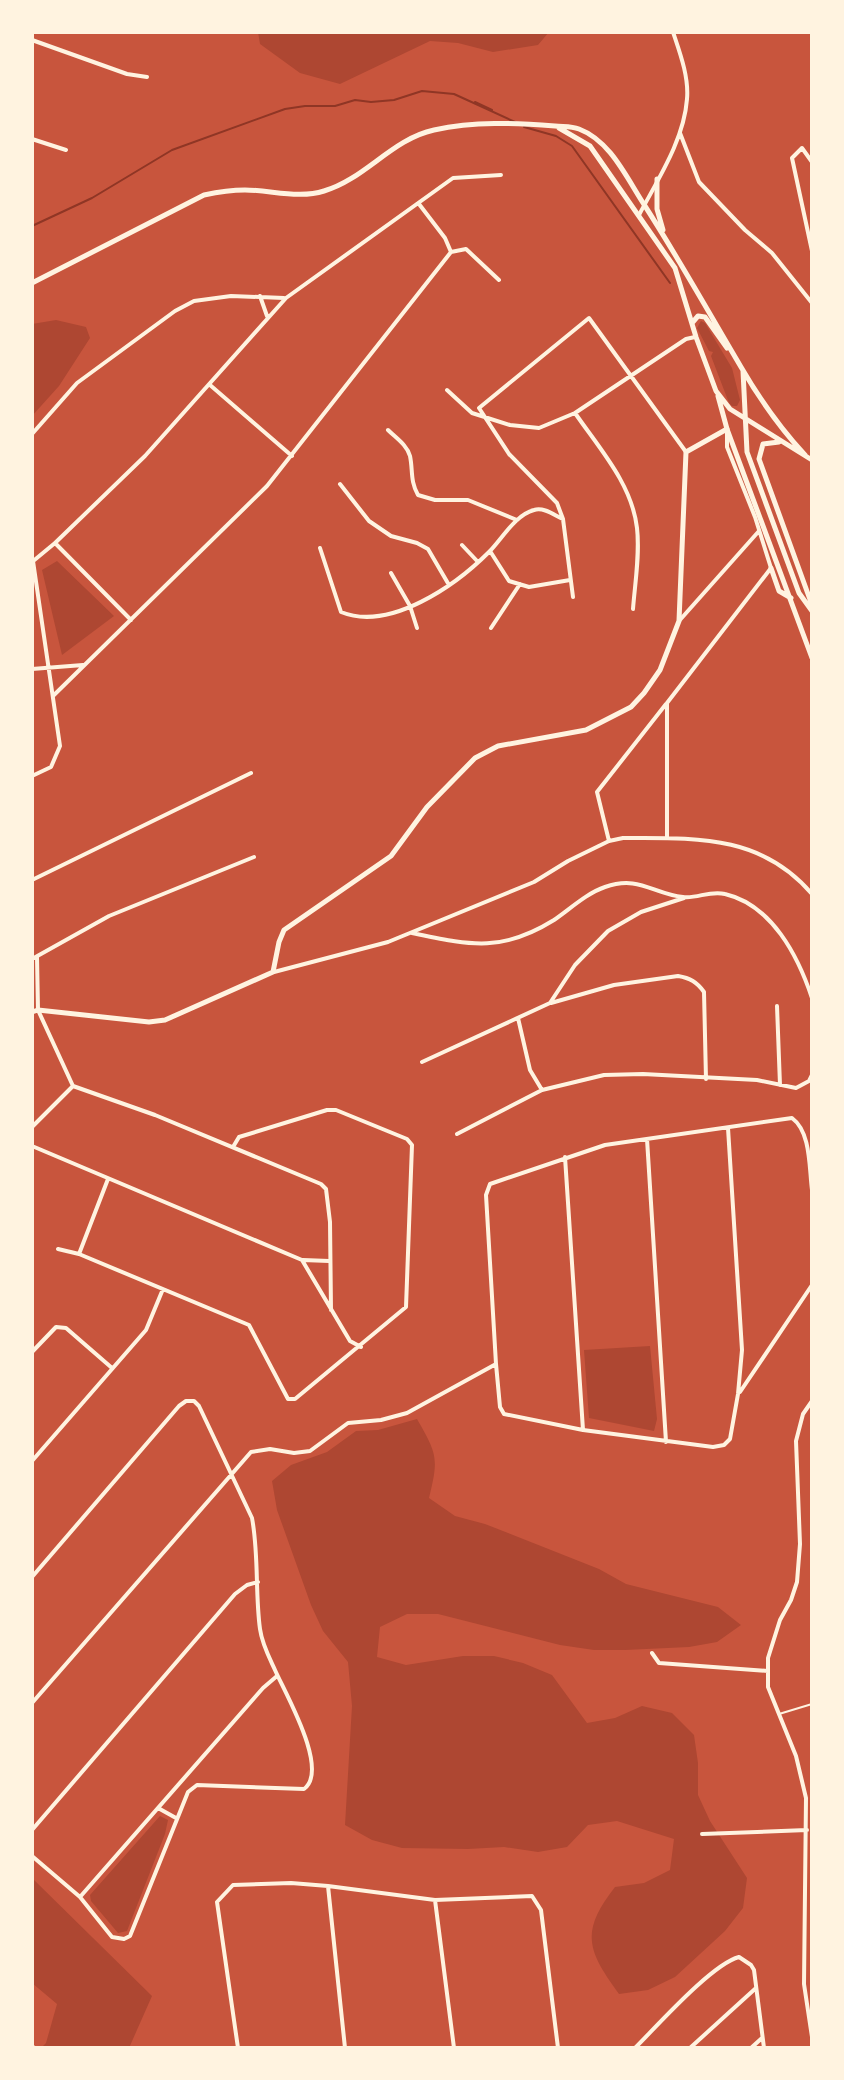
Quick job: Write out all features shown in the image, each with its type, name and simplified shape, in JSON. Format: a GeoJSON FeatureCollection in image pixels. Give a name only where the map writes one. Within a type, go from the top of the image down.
{"type":"FeatureCollection","features":[{"type":"Feature","properties":{"kind":"main road"},"geometry":{"type":"LineString","coordinates":[[32,283],[204,195],[246,190],[301,194],[323,192],[351,180],[400,145],[431,131],[471,124],[579,129],[593,137],[612,156],[664,235],[743,370],[785,434],[805,455]]}},
{"type":"Feature","properties":{"kind":"main road"},"geometry":{"type":"LineString","coordinates":[[554,126],[590,146],[675,268],[727,429],[812,658]]}},
{"type":"Feature","properties":{"kind":"main road"},"geometry":{"type":"LineString","coordinates":[[657,179],[657,209],[664,235]]}},
{"type":"Feature","properties":{"kind":"main road"},"geometry":{"type":"LineString","coordinates":[[692,324],[698,316],[705,317],[733,354]]}},
{"type":"Feature","properties":{"kind":"main road"},"geometry":{"type":"LineString","coordinates":[[743,370],[747,452],[799,593],[812,611]]}},
{"type":"Feature","properties":{"kind":"main road"},"geometry":{"type":"LineString","coordinates":[[716,391],[730,409],[812,460]]}},
{"type":"Feature","properties":{"kind":"main road"},"geometry":{"type":"LineString","coordinates":[[35,1011],[149,1022],[165,1020],[273,972],[284,930],[391,856],[427,807],[475,758],[498,746],[586,730],[631,707],[660,670],[679,621],[686,452],[727,429]]}},
{"type":"Feature","properties":{"kind":"main road"},"geometry":{"type":"LineString","coordinates":[[780,442],[763,444],[759,459],[812,605]]}},
{"type":"Feature","properties":{"kind":"main road"},"geometry":{"type":"LineString","coordinates":[[771,568],[779,591],[791,598]]}},
{"type":"Feature","properties":{"kind":"street"},"geometry":{"type":"LineString","coordinates":[[639,215],[680,133],[687,99],[686,81],[673,32]]}},
{"type":"Feature","properties":{"kind":"street"},"geometry":{"type":"LineString","coordinates":[[32,40],[127,74],[147,77]]}},
{"type":"Feature","properties":{"kind":"street"},"geometry":{"type":"LineString","coordinates":[[680,133],[699,182],[772,253],[812,303]]}},
{"type":"Feature","properties":{"kind":"street"},"geometry":{"type":"LineString","coordinates":[[32,139],[66,150]]}},
{"type":"Feature","properties":{"kind":"street"},"geometry":{"type":"LineString","coordinates":[[812,162],[802,148],[792,158],[812,251]]}},
{"type":"Feature","properties":{"kind":"street"},"geometry":{"type":"LineString","coordinates":[[32,776],[51,767],[60,746],[32,562],[145,456],[286,298],[453,178],[501,175]]}},
{"type":"Feature","properties":{"kind":"street"},"geometry":{"type":"LineString","coordinates":[[419,204],[445,238],[451,252]]}},
{"type":"Feature","properties":{"kind":"street"},"geometry":{"type":"LineString","coordinates":[[54,695],[267,486],[451,252],[466,249],[499,280]]}},
{"type":"Feature","properties":{"kind":"street"},"geometry":{"type":"LineString","coordinates":[[32,434],[77,383],[175,311],[194,301],[231,296],[286,298]]}},
{"type":"Feature","properties":{"kind":"street"},"geometry":{"type":"LineString","coordinates":[[260,296],[267,316]]}},
{"type":"Feature","properties":{"kind":"street"},"geometry":{"type":"LineString","coordinates":[[573,597],[563,519],[557,503],[509,454],[479,408],[589,318],[686,452]]}},
{"type":"Feature","properties":{"kind":"street"},"geometry":{"type":"LineString","coordinates":[[447,390],[464,407],[484,417],[510,425],[539,428],[575,413],[686,339],[696,337]]}},
{"type":"Feature","properties":{"kind":"street"},"geometry":{"type":"LineString","coordinates":[[210,385],[292,456]]}},
{"type":"Feature","properties":{"kind":"street"},"geometry":{"type":"LineString","coordinates":[[575,413],[625,486],[632,504],[637,529],[633,609]]}},
{"type":"Feature","properties":{"kind":"street"},"geometry":{"type":"LineString","coordinates":[[609,841],[597,792],[771,568],[727,447],[727,429]]}},
{"type":"Feature","properties":{"kind":"street"},"geometry":{"type":"LineString","coordinates":[[388,430],[410,454],[412,485],[418,495],[435,500],[468,500],[517,520]]}},
{"type":"Feature","properties":{"kind":"street"},"geometry":{"type":"LineString","coordinates":[[340,484],[369,521],[391,536],[428,549],[449,585]]}},
{"type":"Feature","properties":{"kind":"street"},"geometry":{"type":"LineString","coordinates":[[320,548],[341,612],[375,617],[410,606],[449,585],[490,551],[517,520],[532,510],[542,509],[563,519]]}},
{"type":"Feature","properties":{"kind":"street"},"geometry":{"type":"LineString","coordinates":[[679,621],[759,531]]}},
{"type":"Feature","properties":{"kind":"street"},"geometry":{"type":"LineString","coordinates":[[55,543],[131,620]]}},
{"type":"Feature","properties":{"kind":"street"},"geometry":{"type":"LineString","coordinates":[[462,545],[478,562]]}},
{"type":"Feature","properties":{"kind":"street"},"geometry":{"type":"LineString","coordinates":[[490,551],[509,581],[529,587],[570,580]]}},
{"type":"Feature","properties":{"kind":"street"},"geometry":{"type":"LineString","coordinates":[[391,573],[410,606],[417,628]]}},
{"type":"Feature","properties":{"kind":"street"},"geometry":{"type":"LineString","coordinates":[[491,628],[520,584]]}},
{"type":"Feature","properties":{"kind":"street"},"geometry":{"type":"LineString","coordinates":[[32,669],[86,665]]}},
{"type":"Feature","properties":{"kind":"street"},"geometry":{"type":"LineString","coordinates":[[667,703],[667,838]]}},
{"type":"Feature","properties":{"kind":"street"},"geometry":{"type":"LineString","coordinates":[[32,880],[251,773]]}},
{"type":"Feature","properties":{"kind":"street"},"geometry":{"type":"LineString","coordinates":[[273,972],[388,942],[534,882],[568,861],[609,841],[623,838],[716,840],[758,851],[812,894]]}},
{"type":"Feature","properties":{"kind":"street"},"geometry":{"type":"LineString","coordinates":[[254,857],[109,916],[34,958],[35,1011],[73,1086],[155,1115],[321,1184],[326,1189],[330,1222],[331,1310]]}},
{"type":"Feature","properties":{"kind":"street"},"geometry":{"type":"LineString","coordinates":[[410,933],[466,944],[525,937],[605,887],[636,882],[684,898]]}},
{"type":"Feature","properties":{"kind":"street"},"geometry":{"type":"LineString","coordinates":[[550,1003],[575,965],[608,931],[641,912],[712,892],[737,898],[774,925],[791,946],[812,998]]}},
{"type":"Feature","properties":{"kind":"street"},"geometry":{"type":"LineString","coordinates":[[422,1062],[550,1003],[614,985],[678,976],[697,983],[704,992],[706,1079]]}},
{"type":"Feature","properties":{"kind":"street"},"geometry":{"type":"LineString","coordinates":[[777,1006],[780,1085]]}},
{"type":"Feature","properties":{"kind":"street"},"geometry":{"type":"LineString","coordinates":[[518,1018],[530,1070],[542,1090]]}},
{"type":"Feature","properties":{"kind":"street"},"geometry":{"type":"LineString","coordinates":[[457,1134],[542,1090],[604,1075],[757,1080],[796,1088],[809,1081],[812,1075]]}},
{"type":"Feature","properties":{"kind":"street"},"geometry":{"type":"LineString","coordinates":[[32,1127],[73,1086]]}},
{"type":"Feature","properties":{"kind":"street"},"geometry":{"type":"LineString","coordinates":[[58,1249],[79,1254],[249,1325],[288,1399],[295,1399],[361,1347],[403,1311],[408,1303],[410,1142],[336,1110],[327,1110],[239,1137],[233,1147]]}},
{"type":"Feature","properties":{"kind":"street"},"geometry":{"type":"LineString","coordinates":[[728,1128],[742,1350],[730,1439],[724,1445],[713,1447],[666,1442],[504,1414],[500,1407],[496,1364],[487,1189],[490,1184],[565,1156],[605,1145],[792,1118],[801,1124],[804,1133],[812,1190]]}},
{"type":"Feature","properties":{"kind":"street"},"geometry":{"type":"LineString","coordinates":[[647,1139],[666,1442]]}},
{"type":"Feature","properties":{"kind":"street"},"geometry":{"type":"LineString","coordinates":[[32,1146],[302,1260],[329,1261]]}},
{"type":"Feature","properties":{"kind":"street"},"geometry":{"type":"LineString","coordinates":[[565,1156],[583,1430]]}},
{"type":"Feature","properties":{"kind":"street"},"geometry":{"type":"LineString","coordinates":[[79,1254],[108,1179]]}},
{"type":"Feature","properties":{"kind":"street"},"geometry":{"type":"LineString","coordinates":[[302,1260],[350,1341],[361,1347]]}},
{"type":"Feature","properties":{"kind":"street"},"geometry":{"type":"LineString","coordinates":[[318,1286],[330,1285]]}},
{"type":"Feature","properties":{"kind":"street"},"geometry":{"type":"LineString","coordinates":[[738,1394],[812,1285]]}},
{"type":"Feature","properties":{"kind":"street"},"geometry":{"type":"LineString","coordinates":[[32,1461],[146,1330],[163,1288]]}},
{"type":"Feature","properties":{"kind":"street"},"geometry":{"type":"LineString","coordinates":[[32,1352],[56,1327],[66,1328],[112,1368]]}},
{"type":"Feature","properties":{"kind":"street"},"geometry":{"type":"LineString","coordinates":[[32,1703],[251,1452],[270,1449],[294,1453],[310,1451],[348,1423],[381,1420],[407,1413],[496,1364]]}},
{"type":"Feature","properties":{"kind":"street"},"geometry":{"type":"LineString","coordinates":[[32,1577],[186,1401],[194,1401],[252,1518],[260,1630],[277,1676],[303,1726],[313,1776],[310,1785],[297,1790],[197,1785],[188,1792],[130,1936],[124,1939],[112,1937],[80,1897],[32,1856]]}},
{"type":"Feature","properties":{"kind":"street"},"geometry":{"type":"LineString","coordinates":[[812,1401],[803,1414],[796,1441],[800,1544],[797,1582],[768,1658],[768,1687],[802,1778],[809,1877],[804,1984],[812,2037]]}},
{"type":"Feature","properties":{"kind":"street"},"geometry":{"type":"LineString","coordinates":[[32,1830],[235,1594],[247,1585],[258,1582]]}},
{"type":"Feature","properties":{"kind":"street"},"geometry":{"type":"LineString","coordinates":[[652,1653],[659,1663],[768,1671]]}},
{"type":"Feature","properties":{"kind":"street"},"geometry":{"type":"LineString","coordinates":[[80,1897],[263,1688],[277,1676]]}},
{"type":"Feature","properties":{"kind":"street"},"geometry":{"type":"LineString","coordinates":[[189,1774],[197,1785]]}},
{"type":"Feature","properties":{"kind":"street"},"geometry":{"type":"LineString","coordinates":[[158,1808],[176,1818]]}},
{"type":"Feature","properties":{"kind":"street"},"geometry":{"type":"LineString","coordinates":[[702,1834],[807,1830]]}},
{"type":"Feature","properties":{"kind":"street"},"geometry":{"type":"LineString","coordinates":[[238,2048],[217,1902],[233,1885],[291,1883],[435,1900],[532,1896],[541,1910],[558,2048]]}},
{"type":"Feature","properties":{"kind":"street"},"geometry":{"type":"LineString","coordinates":[[328,1886],[345,2048]]}},
{"type":"Feature","properties":{"kind":"street"},"geometry":{"type":"LineString","coordinates":[[435,1900],[454,2048]]}},
{"type":"Feature","properties":{"kind":"street"},"geometry":{"type":"LineString","coordinates":[[635,2048],[728,1961],[739,1957],[751,1965],[764,2048]]}},
{"type":"Feature","properties":{"kind":"street"},"geometry":{"type":"LineString","coordinates":[[690,2048],[756,1988]]}},
{"type":"Feature","properties":{"kind":"street"},"geometry":{"type":"LineString","coordinates":[[751,2048],[762,2038]]}},
{"type":"Feature","properties":{"kind":"lane"},"geometry":{"type":"LineString","coordinates":[[777,1714],[812,1704]]}},
{"type":"Feature","properties":{"kind":"shaded area"},"geometry":{"type":"Polygon","coordinates":[[[258,32],[549,32],[538,45],[493,52],[458,43],[430,41],[340,84],[300,73],[260,44],[258,32]]]}},
{"type":"Feature","properties":{"kind":"shaded area"},"geometry":{"type":"Polygon","coordinates":[[[56,320],[86,327],[90,338],[59,386],[32,416],[32,324],[56,320]]]}},
{"type":"Feature","properties":{"kind":"shaded area"},"geometry":{"type":"Polygon","coordinates":[[[701,321],[732,368],[740,400],[737,406],[729,403],[711,356],[713,352],[709,351],[697,328],[701,321]]]}},
{"type":"Feature","properties":{"kind":"shaded area"},"geometry":{"type":"Polygon","coordinates":[[[57,561],[114,616],[62,655],[42,570],[57,561]]]}},
{"type":"Feature","properties":{"kind":"shaded area"},"geometry":{"type":"Polygon","coordinates":[[[650,1346],[657,1419],[654,1431],[589,1418],[584,1350],[650,1346]]]}},
{"type":"Feature","properties":{"kind":"shaded area"},"geometry":{"type":"Polygon","coordinates":[[[417,1419],[434,1457],[429,1498],[455,1516],[485,1524],[599,1569],[626,1584],[718,1607],[741,1625],[717,1642],[689,1647],[625,1650],[560,1645],[438,1614],[407,1614],[380,1627],[377,1657],[406,1665],[463,1656],[494,1656],[523,1663],[552,1675],[587,1723],[615,1718],[642,1706],[672,1713],[694,1735],[698,1795],[710,1821],[747,1878],[743,1908],[725,1931],[675,1977],[648,1990],[619,1994],[594,1953],[592,1929],[615,1887],[644,1883],[670,1870],[674,1839],[617,1821],[588,1825],[567,1847],[538,1852],[504,1847],[402,1848],[372,1840],[345,1825],[352,1706],[348,1662],[323,1631],[311,1605],[277,1510],[272,1481],[291,1465],[327,1452],[356,1431],[378,1430],[417,1419]]]}},
{"type":"Feature","properties":{"kind":"shaded area"},"geometry":{"type":"Polygon","coordinates":[[[160,1816],[168,1820],[165,1834],[127,1931],[118,1933],[91,1901],[90,1895],[160,1816]]]}},
{"type":"Feature","properties":{"kind":"shaded area"},"geometry":{"type":"Polygon","coordinates":[[[32,1878],[152,1996],[129,2048],[41,2048],[46,2043],[57,2004],[32,1983],[32,1878]]]}},
{"type":"Feature","properties":{"kind":"waterway"},"geometry":{"type":"LineString","coordinates":[[32,226],[92,198],[172,150],[285,109],[335,106],[355,100],[394,100],[422,91],[454,94],[515,122]]}},
{"type":"Feature","properties":{"kind":"waterway"},"geometry":{"type":"LineString","coordinates":[[475,102],[492,110]]}},
{"type":"Feature","properties":{"kind":"waterway"},"geometry":{"type":"LineString","coordinates":[[524,127],[556,136],[572,146],[670,283]]}}]}
